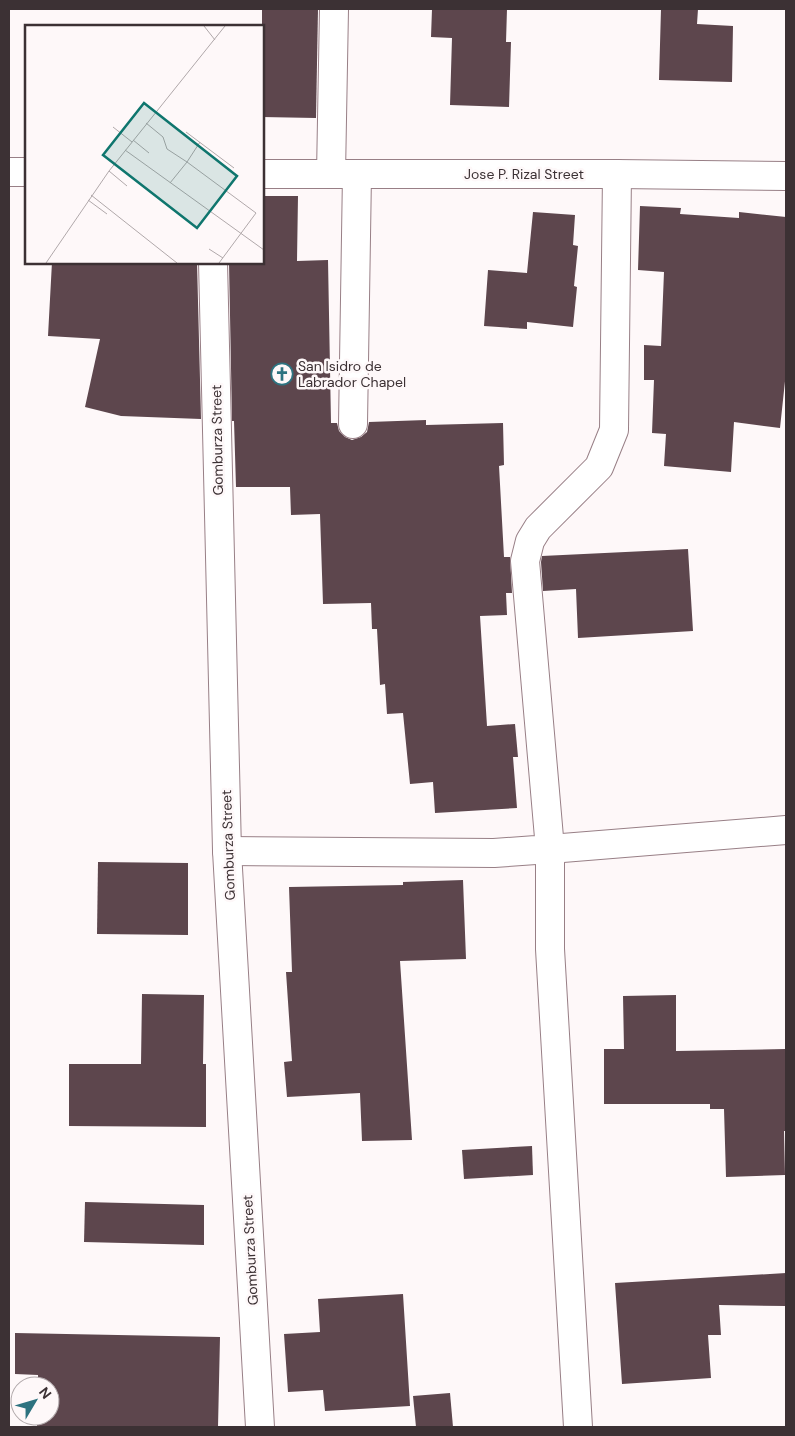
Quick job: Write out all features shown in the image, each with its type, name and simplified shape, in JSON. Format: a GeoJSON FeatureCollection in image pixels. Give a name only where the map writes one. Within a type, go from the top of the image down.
{"type":"FeatureCollection","features":[{"type":"Feature","properties":{"kind":"street"},"geometry":{"type":"LineString","coordinates":[[334,9],[344,174],[353,424]]}},
{"type":"Feature","properties":{"kind":"street"},"geometry":{"type":"LineString","coordinates":[[9,172],[25,172]]}},
{"type":"Feature","properties":{"kind":"street","name":"Jose P. Rizal Street"},"geometry":{"type":"LineString","coordinates":[[264,174],[786,176]]}},
{"type":"Feature","properties":{"kind":"street"},"geometry":{"type":"LineString","coordinates":[[578,1427],[550,949],[550,849],[525,561],[530,541],[538,528],[599,467],[614,430],[617,174]]}},
{"type":"Feature","properties":{"kind":"street","name":"Gomburza Street"},"geometry":{"type":"LineString","coordinates":[[213,264],[227,851],[260,1427]]}},
{"type":"Feature","properties":{"kind":"street"},"geometry":{"type":"LineString","coordinates":[[227,851],[494,853],[786,830]]}},
{"type":"Feature","properties":{"kind":"building"},"geometry":{"type":"Polygon","coordinates":[[[262,9],[318,9],[316,118],[264,117],[264,25],[262,25],[262,9]]]}},
{"type":"Feature","properties":{"kind":"building"},"geometry":{"type":"Polygon","coordinates":[[[432,9],[507,9],[506,42],[511,42],[509,107],[450,105],[452,38],[431,37],[432,9]]]}},
{"type":"Feature","properties":{"kind":"building"},"geometry":{"type":"Polygon","coordinates":[[[661,9],[698,9],[697,24],[733,26],[732,82],[659,80],[661,9]]]}},
{"type":"Feature","properties":{"kind":"building"},"geometry":{"type":"Polygon","coordinates":[[[264,196],[298,196],[297,261],[328,260],[331,423],[337,423],[339,431],[345,437],[352,440],[361,437],[367,432],[369,422],[426,420],[426,425],[503,423],[504,465],[499,466],[504,557],[510,557],[512,593],[506,593],[507,615],[480,616],[487,726],[515,724],[518,757],[513,757],[517,808],[435,813],[433,782],[410,784],[403,713],[387,714],[385,684],[380,685],[377,629],[372,629],[371,603],[323,604],[320,514],[291,515],[290,487],[236,487],[234,421],[232,421],[229,264],[264,264],[264,196]]]}},
{"type":"Feature","properties":{"kind":"building"},"geometry":{"type":"Polygon","coordinates":[[[640,206],[681,208],[680,214],[739,218],[739,212],[786,217],[786,372],[780,428],[734,422],[731,472],[664,466],[666,434],[652,433],[654,380],[644,380],[644,345],[661,346],[664,272],[638,270],[640,206]]]}},
{"type":"Feature","properties":{"kind":"building"},"geometry":{"type":"Polygon","coordinates":[[[533,212],[575,215],[573,245],[578,246],[574,286],[577,287],[573,327],[527,322],[527,329],[484,326],[488,270],[527,273],[533,212]]]}},
{"type":"Feature","properties":{"kind":"building"},"geometry":{"type":"Polygon","coordinates":[[[52,264],[197,264],[201,419],[121,416],[85,407],[100,339],[48,336],[52,264]]]}},
{"type":"Feature","properties":{"kind":"building"},"geometry":{"type":"Polygon","coordinates":[[[688,549],[693,631],[578,638],[576,589],[543,591],[542,556],[688,549]]]}},
{"type":"Feature","properties":{"kind":"building"},"geometry":{"type":"Polygon","coordinates":[[[98,862],[188,863],[188,935],[97,934],[98,862]]]}},
{"type":"Feature","properties":{"kind":"building"},"geometry":{"type":"Polygon","coordinates":[[[463,880],[466,959],[400,961],[412,1140],[362,1141],[360,1093],[287,1097],[284,1062],[292,1061],[286,972],[292,972],[289,887],[403,885],[403,882],[463,880]]]}},
{"type":"Feature","properties":{"kind":"building"},"geometry":{"type":"Polygon","coordinates":[[[142,994],[204,995],[203,1064],[206,1064],[206,1127],[69,1126],[69,1064],[141,1064],[142,994]]]}},
{"type":"Feature","properties":{"kind":"building"},"geometry":{"type":"Polygon","coordinates":[[[676,995],[676,1051],[786,1049],[785,1175],[726,1177],[724,1109],[710,1109],[710,1104],[604,1104],[604,1049],[624,1049],[623,996],[676,995]]]}},
{"type":"Feature","properties":{"kind":"building"},"geometry":{"type":"Polygon","coordinates":[[[532,1146],[533,1175],[464,1179],[462,1150],[532,1146]]]}},
{"type":"Feature","properties":{"kind":"building"},"geometry":{"type":"Polygon","coordinates":[[[85,1202],[204,1205],[204,1245],[84,1242],[85,1202]]]}},
{"type":"Feature","properties":{"kind":"building"},"geometry":{"type":"Polygon","coordinates":[[[786,1273],[786,1306],[719,1305],[721,1335],[708,1335],[711,1378],[622,1384],[615,1283],[786,1273]]]}},
{"type":"Feature","properties":{"kind":"building"},"geometry":{"type":"Polygon","coordinates":[[[403,1294],[410,1406],[325,1411],[323,1390],[288,1392],[284,1334],[320,1332],[318,1299],[403,1294]]]}},
{"type":"Feature","properties":{"kind":"building"},"geometry":{"type":"Polygon","coordinates":[[[15,1333],[220,1337],[218,1427],[37,1427],[60,1426],[60,1376],[15,1374],[15,1333]]]}},
{"type":"Feature","properties":{"kind":"building"},"geometry":{"type":"Polygon","coordinates":[[[450,1393],[453,1427],[416,1427],[413,1396],[450,1393]]]}},
{"type":"Feature","properties":{"kind":"place","name":"San Isidro de Labrador Chapel"},"geometry":{"type":"Point","coordinates":[282,374]}}]}
